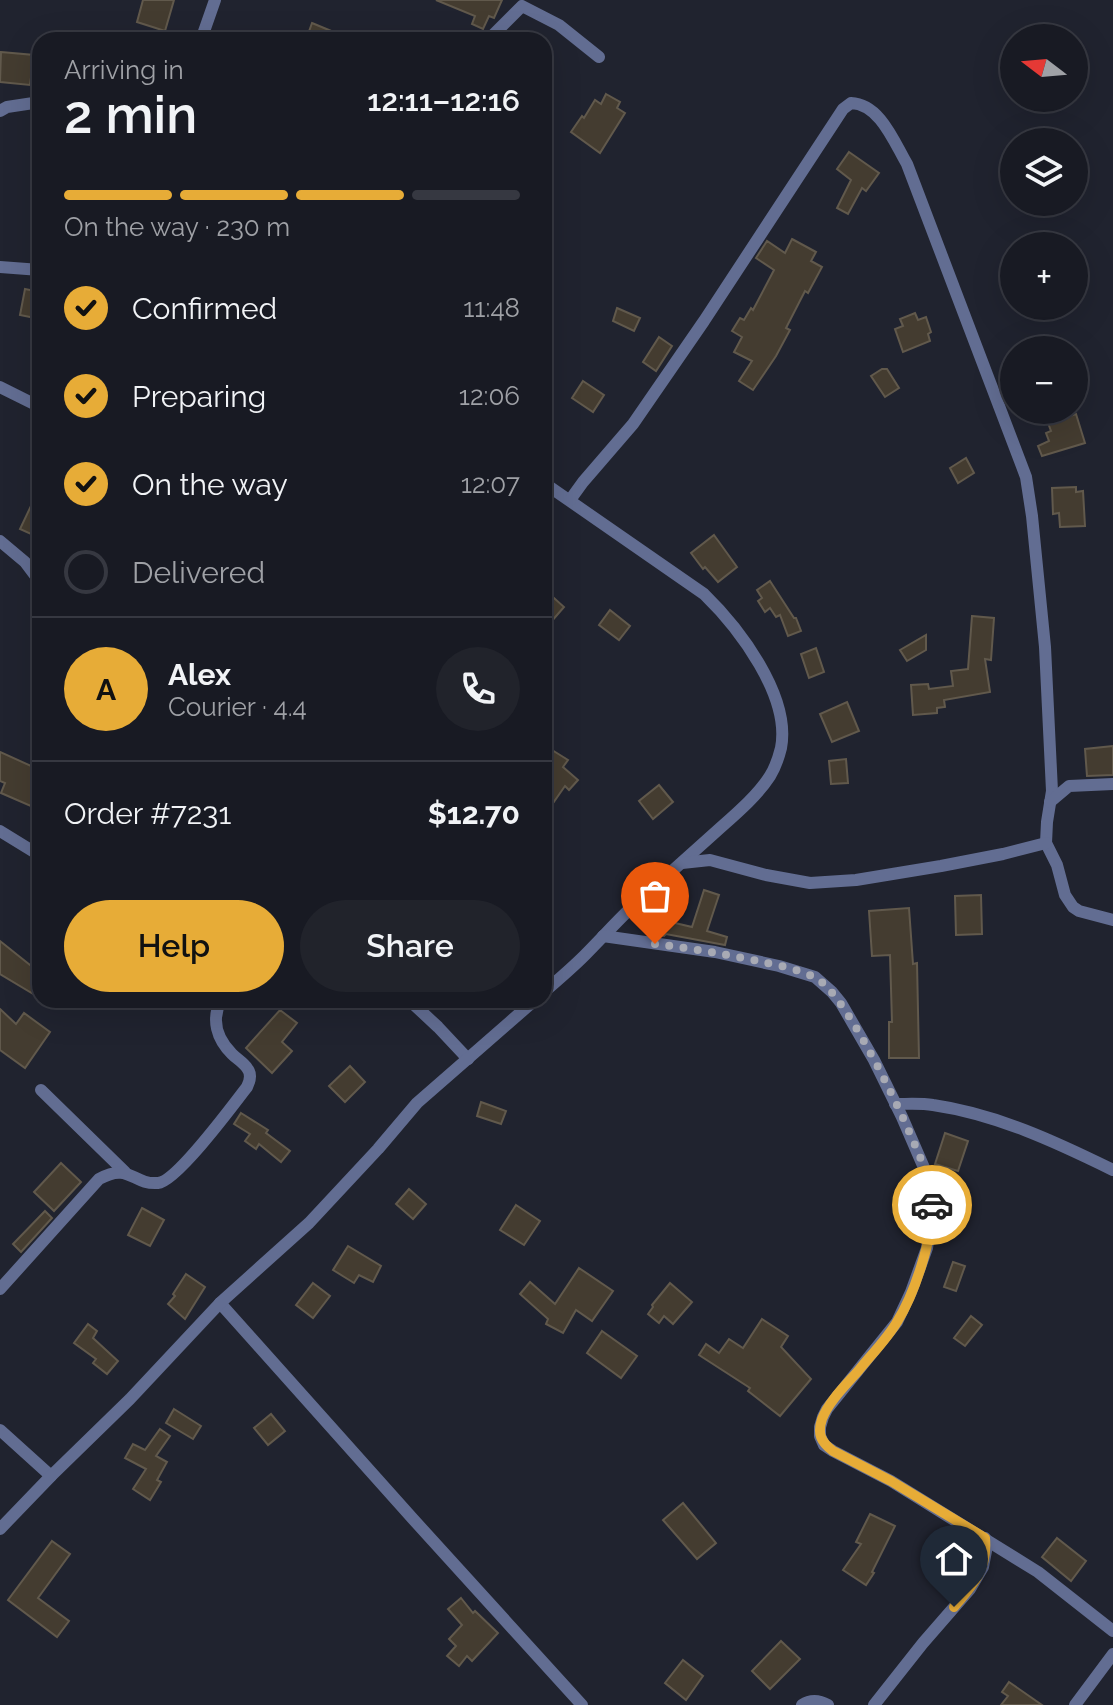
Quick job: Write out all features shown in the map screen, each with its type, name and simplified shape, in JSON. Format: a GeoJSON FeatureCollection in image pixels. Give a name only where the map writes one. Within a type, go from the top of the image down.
{"type":"FeatureCollection","features":[{"type":"Feature","properties":{"kind":"street"},"geometry":{"type":"LineString","coordinates":[[204,32],[215,0]]}},
{"type":"Feature","properties":{"kind":"street"},"geometry":{"type":"LineString","coordinates":[[496,32],[522,6],[559,25],[599,57]]}},
{"type":"Feature","properties":{"kind":"street"},"geometry":{"type":"LineString","coordinates":[[0,111],[32,103]]}},
{"type":"Feature","properties":{"kind":"street"},"geometry":{"type":"LineString","coordinates":[[570,500],[642,411],[833,121],[851,103],[866,106],[874,112],[907,164],[1026,477],[1045,647],[1052,791],[1046,843],[1057,865],[1065,895],[1073,907],[1113,920]]}},
{"type":"Feature","properties":{"kind":"street"},"geometry":{"type":"LineString","coordinates":[[0,267],[32,269]]}},
{"type":"Feature","properties":{"kind":"street"},"geometry":{"type":"LineString","coordinates":[[0,387],[32,403]]}},
{"type":"Feature","properties":{"kind":"street"},"geometry":{"type":"LineString","coordinates":[[552,488],[704,594],[723,613],[751,651],[767,681],[780,709],[783,727],[781,749],[771,774],[741,809],[552,985]]}},
{"type":"Feature","properties":{"kind":"street"},"geometry":{"type":"LineString","coordinates":[[0,541],[32,571]]}},
{"type":"Feature","properties":{"kind":"street"},"geometry":{"type":"LineString","coordinates":[[1050,802],[1069,786],[1113,784]]}},
{"type":"Feature","properties":{"kind":"street"},"geometry":{"type":"LineString","coordinates":[[0,831],[32,851]]}},
{"type":"Feature","properties":{"kind":"street"},"geometry":{"type":"LineString","coordinates":[[682,863],[710,860],[810,883],[856,880],[941,866],[1046,843]]}},
{"type":"Feature","properties":{"kind":"street"},"geometry":{"type":"LineString","coordinates":[[603,936],[715,952],[779,966],[815,977],[841,1003],[874,1060],[928,1177],[933,1208],[927,1248],[897,1322],[827,1409],[820,1436],[824,1445],[833,1451],[891,1481],[1038,1572],[1113,1631]]}},
{"type":"Feature","properties":{"kind":"street"},"geometry":{"type":"LineString","coordinates":[[41,1090],[125,1172],[146,1181],[167,1181],[247,1087],[250,1079],[248,1069],[220,1040],[215,1025],[218,1008]]}},
{"type":"Feature","properties":{"kind":"street"},"geometry":{"type":"LineString","coordinates":[[418,1008],[468,1059]]}},
{"type":"Feature","properties":{"kind":"street"},"geometry":{"type":"LineString","coordinates":[[0,1529],[130,1399],[220,1303],[309,1223],[417,1103],[526,1008]]}},
{"type":"Feature","properties":{"kind":"street"},"geometry":{"type":"LineString","coordinates":[[895,1104],[931,1104],[980,1115],[1051,1139],[1113,1170]]}},
{"type":"Feature","properties":{"kind":"street"},"geometry":{"type":"LineString","coordinates":[[0,1289],[5,1274],[99,1179],[110,1173],[125,1172]]}},
{"type":"Feature","properties":{"kind":"street"},"geometry":{"type":"LineString","coordinates":[[220,1303],[582,1705]]}},
{"type":"Feature","properties":{"kind":"street"},"geometry":{"type":"LineString","coordinates":[[0,1430],[51,1476]]}},
{"type":"Feature","properties":{"kind":"street"},"geometry":{"type":"LineString","coordinates":[[874,1705],[970,1589],[983,1567],[985,1538]]}},
{"type":"Feature","properties":{"kind":"street"},"geometry":{"type":"LineString","coordinates":[[1075,1705],[1113,1654]]}},
{"type":"Feature","properties":{"kind":"street"},"geometry":{"type":"LineString","coordinates":[[802,1705],[809,1701],[828,1705]]}},
{"type":"Feature","properties":{"kind":"building"},"geometry":{"type":"Polygon","coordinates":[[[143,0],[174,0],[165,31],[137,22],[143,0]]]}},
{"type":"Feature","properties":{"kind":"building"},"geometry":{"type":"Polygon","coordinates":[[[436,0],[502,0],[494,18],[489,16],[483,29],[472,24],[475,16],[436,0]]]}},
{"type":"Feature","properties":{"kind":"building"},"geometry":{"type":"Polygon","coordinates":[[[312,23],[334,32],[309,32],[312,23]]]}},
{"type":"Feature","properties":{"kind":"building"},"geometry":{"type":"Polygon","coordinates":[[[1,52],[32,55],[30,85],[0,82],[1,52]]]}},
{"type":"Feature","properties":{"kind":"building"},"geometry":{"type":"Polygon","coordinates":[[[606,94],[620,102],[617,108],[625,113],[600,153],[571,132],[595,100],[601,104],[606,94]]]}},
{"type":"Feature","properties":{"kind":"building"},"geometry":{"type":"Polygon","coordinates":[[[849,152],[879,173],[866,191],[862,188],[848,214],[837,208],[851,180],[837,169],[849,152]]]}},
{"type":"Feature","properties":{"kind":"building"},"geometry":{"type":"Polygon","coordinates":[[[792,239],[816,252],[811,261],[822,267],[808,293],[805,291],[776,356],[753,390],[739,381],[752,361],[734,352],[742,337],[732,331],[740,318],[744,320],[751,308],[753,310],[774,270],[756,258],[767,241],[785,253],[792,239]]]}},
{"type":"Feature","properties":{"kind":"building"},"geometry":{"type":"Polygon","coordinates":[[[25,289],[32,290],[32,317],[20,315],[25,289]]]}},
{"type":"Feature","properties":{"kind":"building"},"geometry":{"type":"Polygon","coordinates":[[[617,308],[640,318],[634,331],[613,321],[617,308]]]}},
{"type":"Feature","properties":{"kind":"building"},"geometry":{"type":"Polygon","coordinates":[[[915,313],[918,320],[926,317],[931,332],[928,334],[930,341],[903,352],[895,329],[903,326],[900,319],[915,313]]]}},
{"type":"Feature","properties":{"kind":"building"},"geometry":{"type":"Polygon","coordinates":[[[659,337],[672,346],[656,371],[643,362],[659,337]]]}},
{"type":"Feature","properties":{"kind":"building"},"geometry":{"type":"Polygon","coordinates":[[[887,369],[899,388],[885,397],[871,376],[887,369]]]}},
{"type":"Feature","properties":{"kind":"building"},"geometry":{"type":"Polygon","coordinates":[[[583,381],[604,395],[593,412],[572,398],[583,381]]]}},
{"type":"Feature","properties":{"kind":"building"},"geometry":{"type":"Polygon","coordinates":[[[1048,424],[1079,424],[1085,443],[1042,456],[1038,446],[1049,441],[1046,433],[1051,431],[1048,424]]]}},
{"type":"Feature","properties":{"kind":"building"},"geometry":{"type":"Polygon","coordinates":[[[966,458],[974,473],[958,483],[950,468],[966,458]]]}},
{"type":"Feature","properties":{"kind":"building"},"geometry":{"type":"Polygon","coordinates":[[[1076,487],[1076,492],[1083,491],[1085,526],[1060,527],[1059,513],[1053,514],[1052,488],[1076,487]]]}},
{"type":"Feature","properties":{"kind":"building"},"geometry":{"type":"Polygon","coordinates":[[[32,504],[32,534],[20,529],[32,504]]]}},
{"type":"Feature","properties":{"kind":"building"},"geometry":{"type":"Polygon","coordinates":[[[714,535],[737,567],[718,582],[691,553],[714,535]]]}},
{"type":"Feature","properties":{"kind":"building"},"geometry":{"type":"Polygon","coordinates":[[[770,581],[796,618],[801,631],[788,636],[780,615],[776,617],[770,608],[765,612],[758,601],[762,598],[757,590],[770,581]]]}},
{"type":"Feature","properties":{"kind":"building"},"geometry":{"type":"Polygon","coordinates":[[[552,596],[564,607],[552,621],[552,596]]]}},
{"type":"Feature","properties":{"kind":"building"},"geometry":{"type":"Polygon","coordinates":[[[610,610],[630,626],[619,640],[599,625],[610,610]]]}},
{"type":"Feature","properties":{"kind":"building"},"geometry":{"type":"Polygon","coordinates":[[[972,616],[994,618],[991,660],[985,659],[990,692],[944,700],[945,707],[937,708],[937,713],[913,715],[911,685],[928,684],[929,689],[953,686],[951,671],[968,669],[972,616]]]}},
{"type":"Feature","properties":{"kind":"building"},"geometry":{"type":"Polygon","coordinates":[[[926,635],[926,650],[907,661],[900,650],[926,635]]]}},
{"type":"Feature","properties":{"kind":"building"},"geometry":{"type":"Polygon","coordinates":[[[816,648],[824,672],[809,678],[801,654],[816,648]]]}},
{"type":"Feature","properties":{"kind":"building"},"geometry":{"type":"Polygon","coordinates":[[[847,702],[859,731],[832,742],[820,714],[847,702]]]}},
{"type":"Feature","properties":{"kind":"building"},"geometry":{"type":"Polygon","coordinates":[[[1113,746],[1113,775],[1087,776],[1085,749],[1113,746]]]}},
{"type":"Feature","properties":{"kind":"building"},"geometry":{"type":"Polygon","coordinates":[[[552,750],[568,760],[563,767],[578,780],[569,790],[565,786],[552,805],[552,750]]]}},
{"type":"Feature","properties":{"kind":"building"},"geometry":{"type":"Polygon","coordinates":[[[0,752],[32,766],[32,807],[1,793],[5,783],[0,781],[0,752]]]}},
{"type":"Feature","properties":{"kind":"building"},"geometry":{"type":"Polygon","coordinates":[[[846,759],[848,783],[831,784],[829,761],[846,759]]]}},
{"type":"Feature","properties":{"kind":"building"},"geometry":{"type":"Polygon","coordinates":[[[659,785],[673,802],[653,819],[639,801],[659,785]]]}},
{"type":"Feature","properties":{"kind":"building"},"geometry":{"type":"Polygon","coordinates":[[[704,890],[719,895],[707,931],[727,937],[725,945],[664,936],[649,929],[662,913],[671,922],[692,927],[704,890]]]}},
{"type":"Feature","properties":{"kind":"building"},"geometry":{"type":"Polygon","coordinates":[[[981,895],[982,934],[956,935],[955,896],[981,895]]]}},
{"type":"Feature","properties":{"kind":"building"},"geometry":{"type":"Polygon","coordinates":[[[909,908],[913,964],[917,963],[919,1058],[889,1058],[889,1022],[892,1022],[890,955],[872,956],[869,911],[909,908]]]}},
{"type":"Feature","properties":{"kind":"building"},"geometry":{"type":"Polygon","coordinates":[[[0,941],[32,967],[32,993],[0,974],[0,941]]]}},
{"type":"Feature","properties":{"kind":"building"},"geometry":{"type":"Polygon","coordinates":[[[0,1009],[16,1024],[24,1013],[50,1032],[25,1068],[0,1050],[0,1009]]]}},
{"type":"Feature","properties":{"kind":"building"},"geometry":{"type":"Polygon","coordinates":[[[280,1010],[297,1023],[282,1042],[292,1051],[272,1073],[246,1048],[280,1010]]]}},
{"type":"Feature","properties":{"kind":"building"},"geometry":{"type":"Polygon","coordinates":[[[350,1066],[365,1082],[345,1102],[329,1086],[350,1066]]]}},
{"type":"Feature","properties":{"kind":"building"},"geometry":{"type":"Polygon","coordinates":[[[481,1102],[506,1111],[501,1124],[477,1116],[481,1102]]]}},
{"type":"Feature","properties":{"kind":"building"},"geometry":{"type":"Polygon","coordinates":[[[241,1113],[268,1130],[266,1133],[290,1151],[281,1162],[259,1144],[256,1149],[245,1141],[250,1134],[234,1124],[241,1113]]]}},
{"type":"Feature","properties":{"kind":"building"},"geometry":{"type":"Polygon","coordinates":[[[945,1133],[968,1141],[958,1171],[935,1164],[945,1133]]]}},
{"type":"Feature","properties":{"kind":"building"},"geometry":{"type":"Polygon","coordinates":[[[61,1163],[81,1182],[54,1211],[34,1192],[61,1163]]]}},
{"type":"Feature","properties":{"kind":"building"},"geometry":{"type":"Polygon","coordinates":[[[409,1189],[426,1204],[413,1219],[396,1204],[409,1189]]]}},
{"type":"Feature","properties":{"kind":"building"},"geometry":{"type":"Polygon","coordinates":[[[516,1205],[540,1221],[524,1245],[500,1230],[516,1205]]]}},
{"type":"Feature","properties":{"kind":"building"},"geometry":{"type":"Polygon","coordinates":[[[142,1208],[164,1220],[150,1246],[128,1235],[142,1208]]]}},
{"type":"Feature","properties":{"kind":"building"},"geometry":{"type":"Polygon","coordinates":[[[45,1211],[52,1218],[21,1252],[13,1244],[45,1211]]]}},
{"type":"Feature","properties":{"kind":"building"},"geometry":{"type":"Polygon","coordinates":[[[348,1246],[381,1266],[373,1282],[359,1275],[354,1283],[333,1270],[348,1246]]]}},
{"type":"Feature","properties":{"kind":"building"},"geometry":{"type":"Polygon","coordinates":[[[953,1262],[965,1266],[956,1291],[944,1287],[953,1262]]]}},
{"type":"Feature","properties":{"kind":"building"},"geometry":{"type":"Polygon","coordinates":[[[579,1268],[613,1291],[592,1321],[576,1310],[563,1333],[546,1324],[548,1319],[520,1294],[530,1282],[555,1304],[579,1268]]]}},
{"type":"Feature","properties":{"kind":"building"},"geometry":{"type":"Polygon","coordinates":[[[186,1274],[205,1287],[185,1319],[168,1304],[186,1274]]]}},
{"type":"Feature","properties":{"kind":"building"},"geometry":{"type":"Polygon","coordinates":[[[313,1283],[330,1296],[313,1318],[296,1305],[313,1283]]]}},
{"type":"Feature","properties":{"kind":"building"},"geometry":{"type":"Polygon","coordinates":[[[670,1283],[692,1302],[673,1324],[664,1316],[659,1323],[648,1314],[670,1283]]]}},
{"type":"Feature","properties":{"kind":"building"},"geometry":{"type":"Polygon","coordinates":[[[971,1316],[982,1325],[965,1346],[954,1338],[971,1316]]]}},
{"type":"Feature","properties":{"kind":"building"},"geometry":{"type":"Polygon","coordinates":[[[762,1319],[788,1336],[781,1347],[811,1379],[780,1416],[748,1391],[750,1388],[699,1355],[706,1344],[719,1353],[729,1339],[743,1348],[762,1319]]]}},
{"type":"Feature","properties":{"kind":"building"},"geometry":{"type":"Polygon","coordinates":[[[88,1324],[97,1331],[93,1338],[118,1361],[107,1374],[93,1363],[96,1359],[74,1343],[88,1324]]]}},
{"type":"Feature","properties":{"kind":"building"},"geometry":{"type":"Polygon","coordinates":[[[602,1331],[637,1356],[621,1378],[587,1353],[602,1331]]]}},
{"type":"Feature","properties":{"kind":"building"},"geometry":{"type":"Polygon","coordinates":[[[174,1409],[201,1426],[193,1439],[166,1423],[174,1409]]]}},
{"type":"Feature","properties":{"kind":"building"},"geometry":{"type":"Polygon","coordinates":[[[271,1414],[285,1431],[268,1445],[254,1428],[271,1414]]]}},
{"type":"Feature","properties":{"kind":"building"},"geometry":{"type":"Polygon","coordinates":[[[160,1429],[170,1436],[156,1456],[167,1462],[157,1480],[161,1482],[150,1500],[133,1489],[146,1469],[125,1458],[133,1444],[145,1450],[160,1429]]]}},
{"type":"Feature","properties":{"kind":"building"},"geometry":{"type":"Polygon","coordinates":[[[683,1503],[716,1543],[697,1559],[663,1520],[683,1503]]]}},
{"type":"Feature","properties":{"kind":"building"},"geometry":{"type":"Polygon","coordinates":[[[870,1514],[895,1526],[866,1585],[843,1570],[861,1544],[856,1542],[870,1514]]]}},
{"type":"Feature","properties":{"kind":"building"},"geometry":{"type":"Polygon","coordinates":[[[1057,1538],[1086,1561],[1071,1581],[1042,1557],[1057,1538]]]}},
{"type":"Feature","properties":{"kind":"building"},"geometry":{"type":"Polygon","coordinates":[[[52,1541],[70,1554],[38,1598],[69,1621],[57,1637],[8,1600],[52,1541]]]}},
{"type":"Feature","properties":{"kind":"building"},"geometry":{"type":"Polygon","coordinates":[[[461,1598],[473,1613],[475,1611],[498,1633],[472,1661],[467,1656],[459,1666],[447,1656],[456,1646],[449,1639],[462,1625],[448,1609],[461,1598]]]}},
{"type":"Feature","properties":{"kind":"building"},"geometry":{"type":"Polygon","coordinates":[[[781,1641],[800,1659],[770,1689],[752,1671],[781,1641]]]}},
{"type":"Feature","properties":{"kind":"building"},"geometry":{"type":"Polygon","coordinates":[[[683,1660],[703,1676],[686,1700],[665,1683],[683,1660]]]}},
{"type":"Feature","properties":{"kind":"building"},"geometry":{"type":"Polygon","coordinates":[[[1009,1682],[1042,1705],[1001,1705],[1008,1696],[1002,1692],[1009,1682]]]}},
{"type":"Feature","properties":{"kind":"way so far"},"geometry":{"type":"LineString","coordinates":[[655,944],[715,952],[779,966],[822,982],[841,1003],[885,1082],[928,1177],[932,1205]]}},
{"type":"Feature","properties":{"kind":"route"},"geometry":{"type":"LineString","coordinates":[[932,1205],[927,1248],[897,1322],[827,1409],[820,1436],[824,1445],[833,1451],[891,1481],[985,1538],[983,1567],[954,1607]]}}]}
